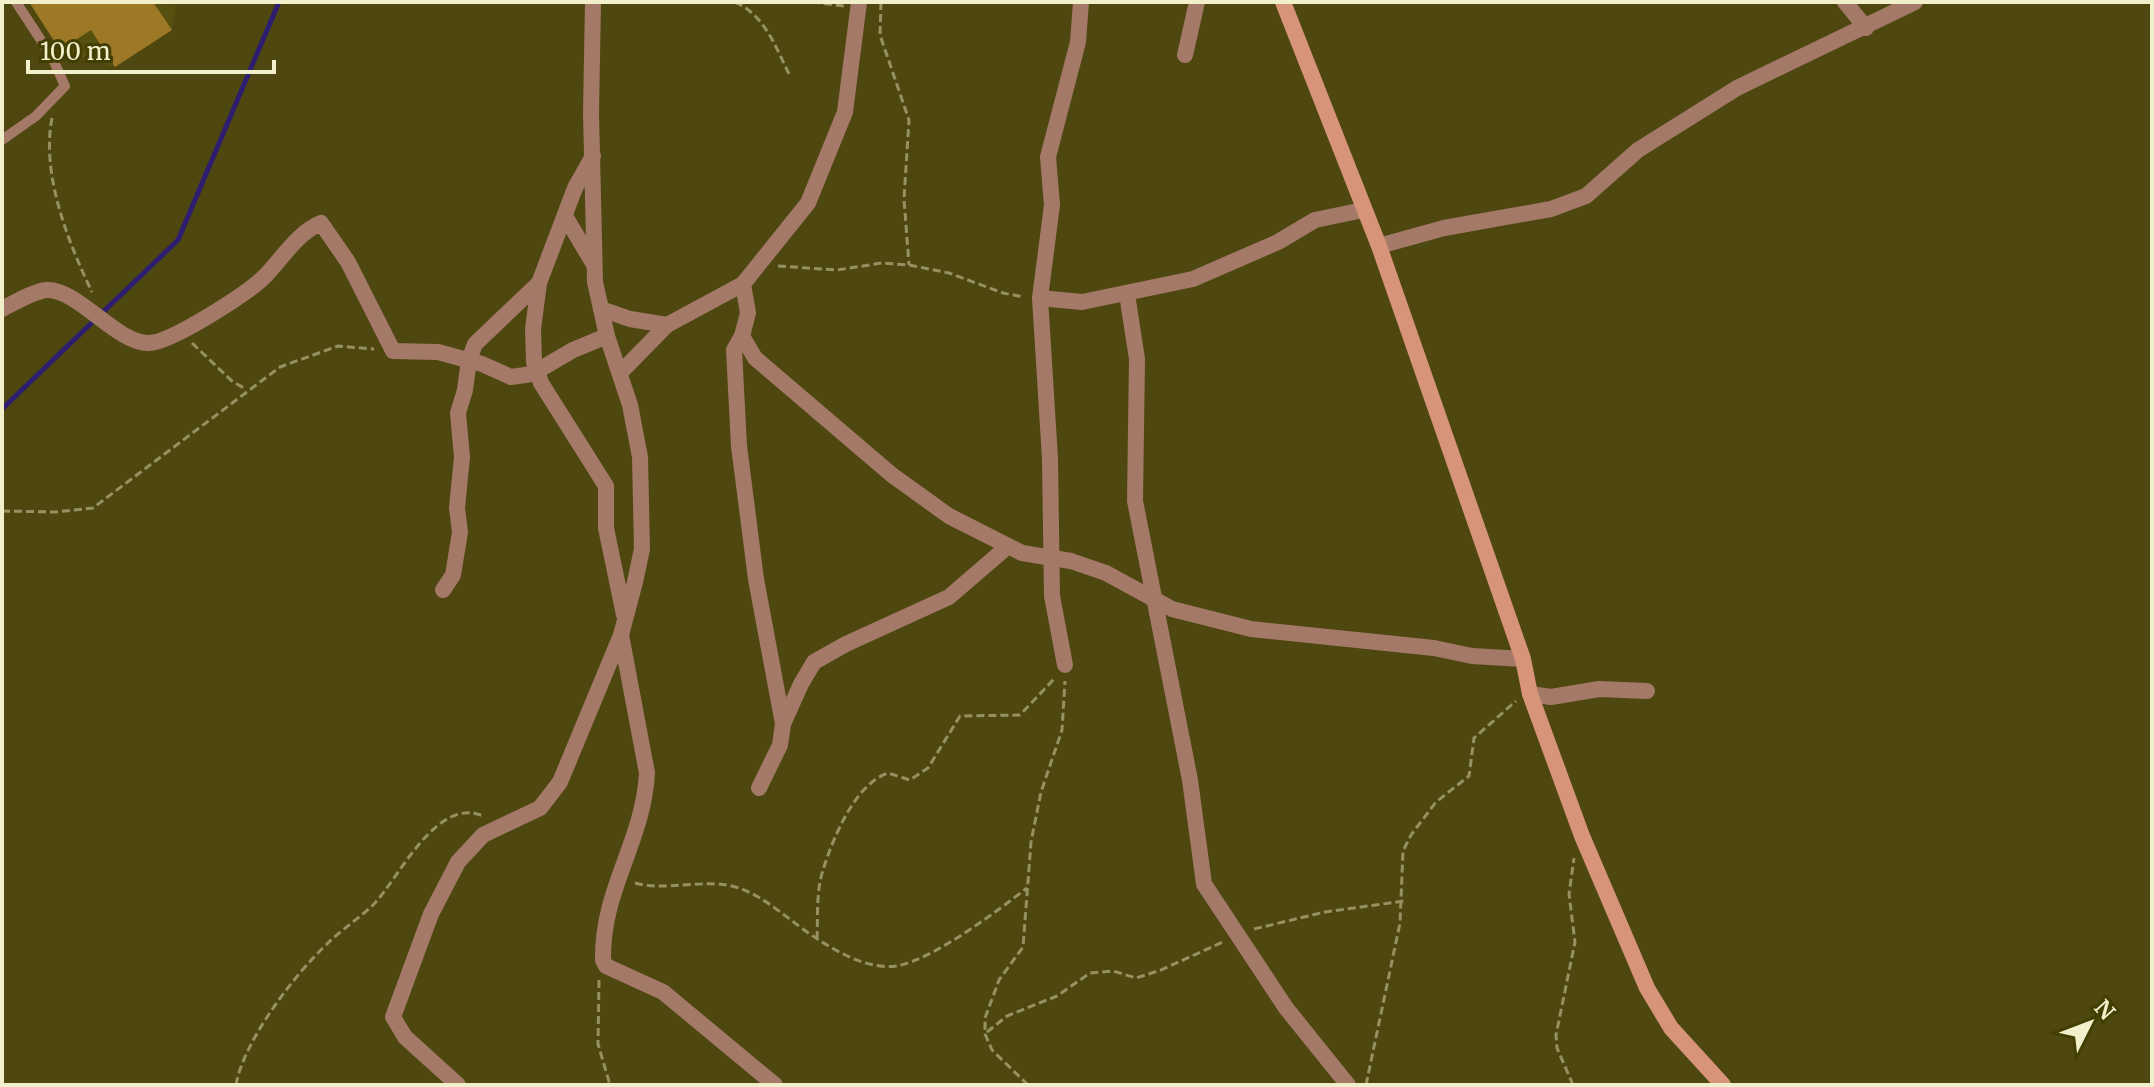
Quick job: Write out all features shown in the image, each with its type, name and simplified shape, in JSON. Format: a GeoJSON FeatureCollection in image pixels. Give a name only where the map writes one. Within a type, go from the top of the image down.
{"type":"FeatureCollection","features":[{"type":"Feature","properties":{"kind":"street"},"geometry":{"type":"LineString","coordinates":[[458,1085],[405,1037],[393,1017],[431,914],[458,862],[483,835],[540,808],[560,782],[621,635],[642,549],[640,457],[621,372],[607,336],[595,268],[593,2]]}},
{"type":"Feature","properties":{"kind":"street"},"geometry":{"type":"LineString","coordinates":[[1065,665],[1052,596],[1040,298],[1052,205],[1048,157],[1078,42],[1081,2]]}},
{"type":"Feature","properties":{"kind":"street"},"geometry":{"type":"LineString","coordinates":[[1185,55],[1197,2]]}},
{"type":"Feature","properties":{"kind":"street"},"geometry":{"type":"LineString","coordinates":[[1283,2],[1379,246],[1523,659],[1530,694],[1582,836],[1647,988],[1671,1028],[1723,1085]]}},
{"type":"Feature","properties":{"kind":"street"},"geometry":{"type":"LineString","coordinates":[[1845,2],[1866,28]]}},
{"type":"Feature","properties":{"kind":"street"},"geometry":{"type":"LineString","coordinates":[[1379,246],[1444,228],[1551,209],[1586,196],[1638,150],[1691,115],[1760,76],[1915,2]]}},
{"type":"Feature","properties":{"kind":"street"},"geometry":{"type":"LineString","coordinates":[[621,372],[667,325],[749,278],[808,203],[845,112],[859,5]]}},
{"type":"Feature","properties":{"kind":"street"},"geometry":{"type":"LineString","coordinates":[[593,156],[539,283],[533,329],[537,371],[606,486],[606,528],[624,615]]}},
{"type":"Feature","properties":{"kind":"street"},"geometry":{"type":"LineString","coordinates":[[1040,298],[1082,302],[1193,279],[1278,242],[1315,220],[1363,210]]}},
{"type":"Feature","properties":{"kind":"street"},"geometry":{"type":"LineString","coordinates":[[565,216],[595,268]]}},
{"type":"Feature","properties":{"kind":"street"},"geometry":{"type":"LineString","coordinates":[[2,309],[45,290],[101,318],[131,339],[148,344],[168,339],[254,286],[308,231],[321,223],[348,262],[393,351],[438,352],[469,360],[511,377],[537,371],[607,336]]}},
{"type":"Feature","properties":{"kind":"street"},"geometry":{"type":"LineString","coordinates":[[749,278],[748,313],[742,336],[734,350],[739,446],[756,579],[783,724]]}},
{"type":"Feature","properties":{"kind":"street"},"geometry":{"type":"LineString","coordinates":[[443,590],[453,575],[460,532],[457,508],[462,457],[458,413],[469,360],[475,344],[539,283]]}},
{"type":"Feature","properties":{"kind":"street"},"geometry":{"type":"LineString","coordinates":[[1127,294],[1137,372],[1135,501],[1190,780],[1200,868],[1214,903],[1235,936],[1310,1041],[1348,1085]]}},
{"type":"Feature","properties":{"kind":"street"},"geometry":{"type":"LineString","coordinates":[[601,309],[630,319],[667,325]]}},
{"type":"Feature","properties":{"kind":"street"},"geometry":{"type":"LineString","coordinates":[[742,336],[746,348],[755,358],[892,475],[949,516],[1007,547],[1106,573],[1182,612],[1264,631],[1324,634],[1373,643],[1446,649],[1472,656],[1523,659]]}},
{"type":"Feature","properties":{"kind":"street"},"geometry":{"type":"LineString","coordinates":[[465,390],[497,370]]}},
{"type":"Feature","properties":{"kind":"street"},"geometry":{"type":"LineString","coordinates":[[759,788],[780,745],[783,724],[814,662],[949,597],[1007,547]]}},
{"type":"Feature","properties":{"kind":"street"},"geometry":{"type":"LineString","coordinates":[[621,635],[647,773],[642,813],[607,905],[603,947],[606,966],[663,992],[775,1085]]}},
{"type":"Feature","properties":{"kind":"street"},"geometry":{"type":"LineString","coordinates":[[1530,694],[1551,697],[1599,689],[1647,691]]}},
{"type":"Feature","properties":{"kind":"lane"},"geometry":{"type":"LineString","coordinates":[[2,140],[59,96],[65,86],[64,78],[16,2]]}},
{"type":"Feature","properties":{"kind":"path"},"geometry":{"type":"LineString","coordinates":[[735,2],[746,5],[773,36],[790,76]]}},
{"type":"Feature","properties":{"kind":"path"},"geometry":{"type":"LineString","coordinates":[[812,2],[859,5]]}},
{"type":"Feature","properties":{"kind":"path"},"geometry":{"type":"LineString","coordinates":[[881,2],[880,35],[909,120],[904,199],[909,265]]}},
{"type":"Feature","properties":{"kind":"path"},"geometry":{"type":"LineString","coordinates":[[59,96],[51,121],[49,148],[77,263],[101,318]]}},
{"type":"Feature","properties":{"kind":"path"},"geometry":{"type":"LineString","coordinates":[[749,278],[785,264],[837,270],[882,263],[949,273],[1003,293],[1040,298]]}},
{"type":"Feature","properties":{"kind":"path"},"geometry":{"type":"LineString","coordinates":[[184,329],[204,357],[239,387],[248,390]]}},
{"type":"Feature","properties":{"kind":"path"},"geometry":{"type":"LineString","coordinates":[[2,511],[56,512],[93,508],[186,441],[280,367],[338,346],[393,351]]}},
{"type":"Feature","properties":{"kind":"path"},"geometry":{"type":"LineString","coordinates":[[1028,1085],[992,1050],[985,1034],[991,997],[1023,947],[1027,888],[1041,792],[1062,730],[1065,665]]}},
{"type":"Feature","properties":{"kind":"path"},"geometry":{"type":"LineString","coordinates":[[817,939],[823,869],[840,827],[875,778],[888,773],[904,781],[924,771],[960,716],[1020,715],[1035,703],[1065,665]]}},
{"type":"Feature","properties":{"kind":"path"},"geometry":{"type":"LineString","coordinates":[[1366,1085],[1404,901],[1402,865],[1411,835],[1445,792],[1469,776],[1474,738],[1513,703],[1530,694]]}},
{"type":"Feature","properties":{"kind":"path"},"geometry":{"type":"LineString","coordinates":[[236,1085],[250,1051],[284,993],[328,942],[374,904],[414,848],[454,815],[481,814],[501,829]]}},
{"type":"Feature","properties":{"kind":"path"},"geometry":{"type":"LineString","coordinates":[[1573,1085],[1557,1048],[1556,1035],[1575,942],[1570,875],[1582,836]]}},
{"type":"Feature","properties":{"kind":"path"},"geometry":{"type":"LineString","coordinates":[[617,878],[645,886],[720,884],[740,888],[817,939],[856,959],[893,966],[908,963],[961,933],[1027,888]]}},
{"type":"Feature","properties":{"kind":"path"},"geometry":{"type":"LineString","coordinates":[[985,1034],[1007,1016],[1057,996],[1090,973],[1113,971],[1136,978],[1235,936],[1294,917],[1404,901]]}},
{"type":"Feature","properties":{"kind":"path"},"geometry":{"type":"LineString","coordinates":[[606,966],[599,984],[598,1044],[610,1085]]}},
{"type":"Feature","properties":{"kind":"shaded area"},"geometry":{"type":"Polygon","coordinates":[[[29,2],[177,2],[172,30],[115,67],[60,50],[29,2]]]}},
{"type":"Feature","properties":{"kind":"building"},"geometry":{"type":"Polygon","coordinates":[[[29,2],[153,2],[172,30],[115,67],[91,30],[60,50],[29,2]]]}},
{"type":"Feature","properties":{"kind":"waterway"},"geometry":{"type":"LineString","coordinates":[[2,409],[178,240],[279,2]]}}]}
